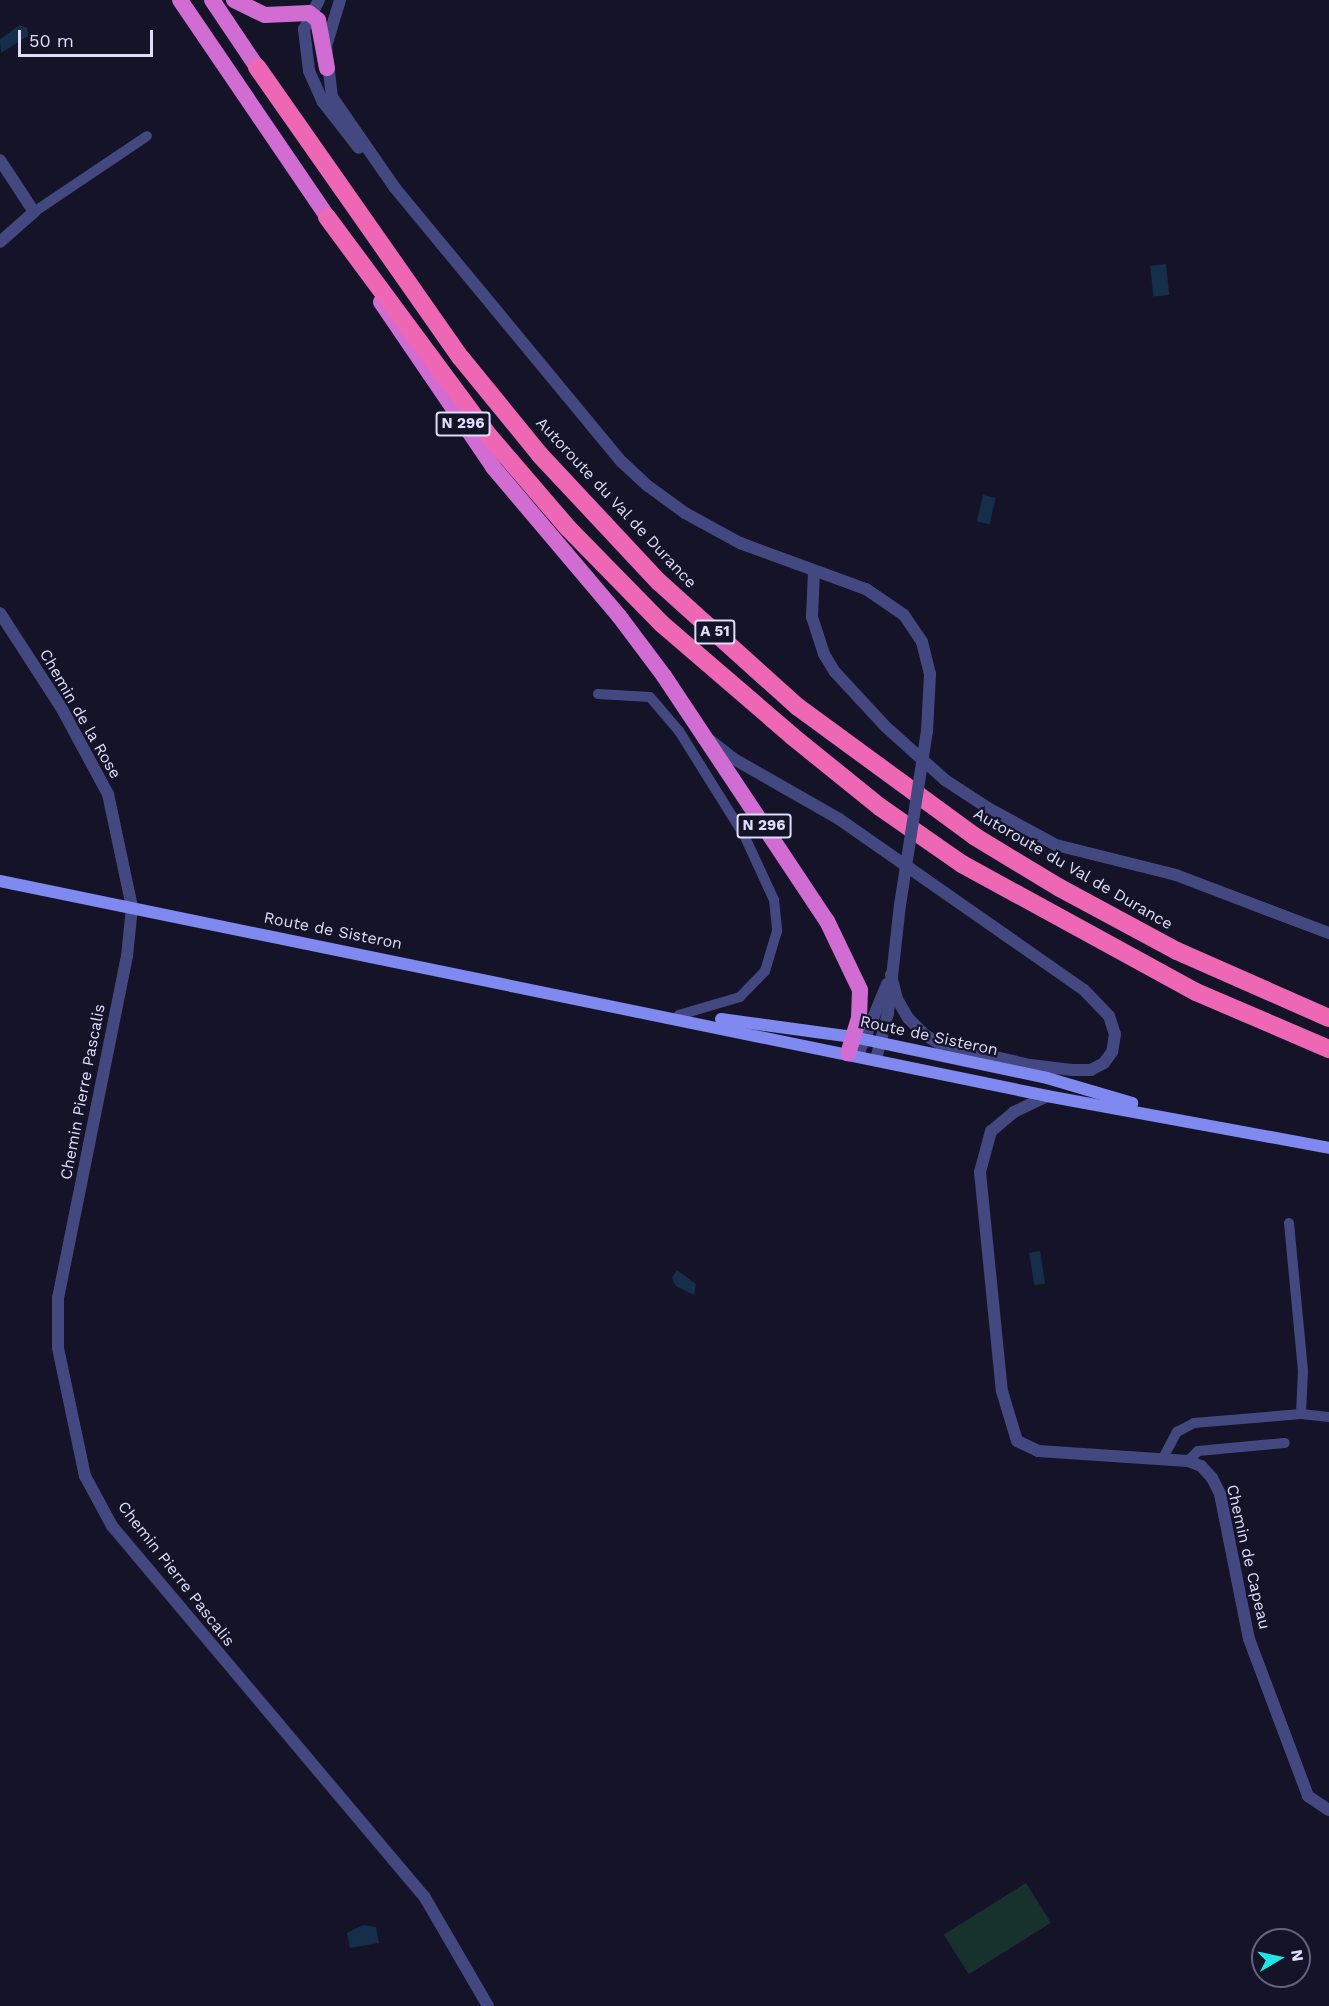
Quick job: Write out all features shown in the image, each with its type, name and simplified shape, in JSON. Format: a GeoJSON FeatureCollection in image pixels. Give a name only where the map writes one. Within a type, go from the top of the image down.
{"type":"FeatureCollection","features":[{"type":"Feature","properties":{"kind":"highway","name":"N 296"},"geometry":{"type":"LineString","coordinates":[[180,0],[327,217],[418,361],[494,467],[619,616],[705,736],[851,964],[861,1005],[859,1038],[853,1054]]}},
{"type":"Feature","properties":{"kind":"highway"},"geometry":{"type":"LineString","coordinates":[[212,0],[257,68]]}},
{"type":"Feature","properties":{"kind":"highway"},"geometry":{"type":"LineString","coordinates":[[234,0],[264,15],[314,7],[327,68]]}},
{"type":"Feature","properties":{"kind":"highway","name":"Autoroute du Val de Durance"},"geometry":{"type":"LineString","coordinates":[[257,68],[454,349],[540,455],[659,582],[798,707],[955,824],[1060,888],[1177,951],[1329,1018]]}},
{"type":"Feature","properties":{"kind":"highway","name":"A 51"},"geometry":{"type":"LineString","coordinates":[[327,217],[476,419],[568,528],[662,624],[792,736],[880,807],[962,864],[1196,992],[1329,1049]]}},
{"type":"Feature","properties":{"kind":"main road","name":"Route de Sisteron"},"geometry":{"type":"LineString","coordinates":[[0,881],[660,1013],[1047,1096],[1186,1119],[1329,1148]]}},
{"type":"Feature","properties":{"kind":"main road","name":"Route de Sisteron"},"geometry":{"type":"LineString","coordinates":[[660,1013],[859,1038],[1047,1078],[1186,1119]]}},
{"type":"Feature","properties":{"kind":"street"},"geometry":{"type":"LineString","coordinates":[[340,0],[331,22],[327,68],[332,97],[383,172]]}},
{"type":"Feature","properties":{"kind":"street"},"geometry":{"type":"LineString","coordinates":[[314,7],[304,29],[307,61],[322,102],[383,172],[622,462],[684,513],[740,543],[879,596],[914,628],[930,674],[927,731],[900,905],[882,1043],[876,1059]]}},
{"type":"Feature","properties":{"kind":"street"},"geometry":{"type":"LineString","coordinates":[[0,160],[34,212],[0,242]]}},
{"type":"Feature","properties":{"kind":"street"},"geometry":{"type":"LineString","coordinates":[[814,571],[812,617],[830,663],[886,727],[945,780],[987,808],[1056,845],[1176,876],[1329,933]]}},
{"type":"Feature","properties":{"kind":"street","name":"Chemin de la Rose"},"geometry":{"type":"LineString","coordinates":[[0,613],[62,710],[108,794],[132,907]]}},
{"type":"Feature","properties":{"kind":"street"},"geometry":{"type":"LineString","coordinates":[[705,736],[734,759],[838,819],[1084,990],[1109,1016],[1115,1034],[1112,1052],[1104,1063],[1091,1070],[1072,1070],[1030,1065],[942,1045],[925,1035],[908,1018],[897,999],[891,975]]}},
{"type":"Feature","properties":{"kind":"street","name":"Chemin Pierre Pascalis"},"geometry":{"type":"LineString","coordinates":[[132,907],[127,956],[58,1298],[58,1348],[85,1476],[112,1526],[424,1896],[488,2006]]}},
{"type":"Feature","properties":{"kind":"street"},"geometry":{"type":"LineString","coordinates":[[859,1038],[891,975]]}},
{"type":"Feature","properties":{"kind":"street","name":"Chemin de Capeau"},"geometry":{"type":"LineString","coordinates":[[1047,1096],[1014,1112],[991,1131],[980,1172],[1002,1391],[1017,1441],[1038,1451],[1188,1461],[1200,1466],[1212,1478],[1220,1494],[1249,1639],[1308,1796],[1329,1810]]}},
{"type":"Feature","properties":{"kind":"lane"},"geometry":{"type":"LineString","coordinates":[[34,212],[147,136]]}},
{"type":"Feature","properties":{"kind":"lane"},"geometry":{"type":"LineString","coordinates":[[598,694],[650,697],[664,714],[744,835],[774,900],[777,931],[765,971],[740,997],[679,1015]]}},
{"type":"Feature","properties":{"kind":"lane"},"geometry":{"type":"LineString","coordinates":[[1289,1223],[1303,1371],[1301,1414]]}},
{"type":"Feature","properties":{"kind":"lane"},"geometry":{"type":"LineString","coordinates":[[1163,1458],[1177,1432],[1194,1423],[1301,1414],[1329,1416]]}},
{"type":"Feature","properties":{"kind":"lane"},"geometry":{"type":"LineString","coordinates":[[1188,1461],[1198,1451],[1285,1443]]}},
{"type":"Feature","properties":{"kind":"green space"},"geometry":{"type":"Polygon","coordinates":[[[1026,1883],[1051,1923],[969,1974],[944,1934],[1026,1883]]]}},
{"type":"Feature","properties":{"kind":"water"},"geometry":{"type":"Polygon","coordinates":[[[20,25],[27,28],[28,36],[1,53],[0,39],[20,25]]]}},
{"type":"Feature","properties":{"kind":"water"},"geometry":{"type":"Polygon","coordinates":[[[1166,264],[1169,295],[1153,297],[1150,266],[1166,264]]]}},
{"type":"Feature","properties":{"kind":"water"},"geometry":{"type":"Polygon","coordinates":[[[983,495],[996,498],[990,524],[977,521],[983,495]]]}},
{"type":"Feature","properties":{"kind":"water"},"geometry":{"type":"Polygon","coordinates":[[[1040,1251],[1045,1284],[1034,1285],[1029,1253],[1040,1251]]]}},
{"type":"Feature","properties":{"kind":"water"},"geometry":{"type":"Polygon","coordinates":[[[677,1270],[696,1284],[694,1295],[676,1286],[672,1278],[677,1270]]]}},
{"type":"Feature","properties":{"kind":"water"},"geometry":{"type":"Polygon","coordinates":[[[363,1925],[376,1927],[379,1943],[350,1948],[347,1933],[363,1925]]]}}]}
